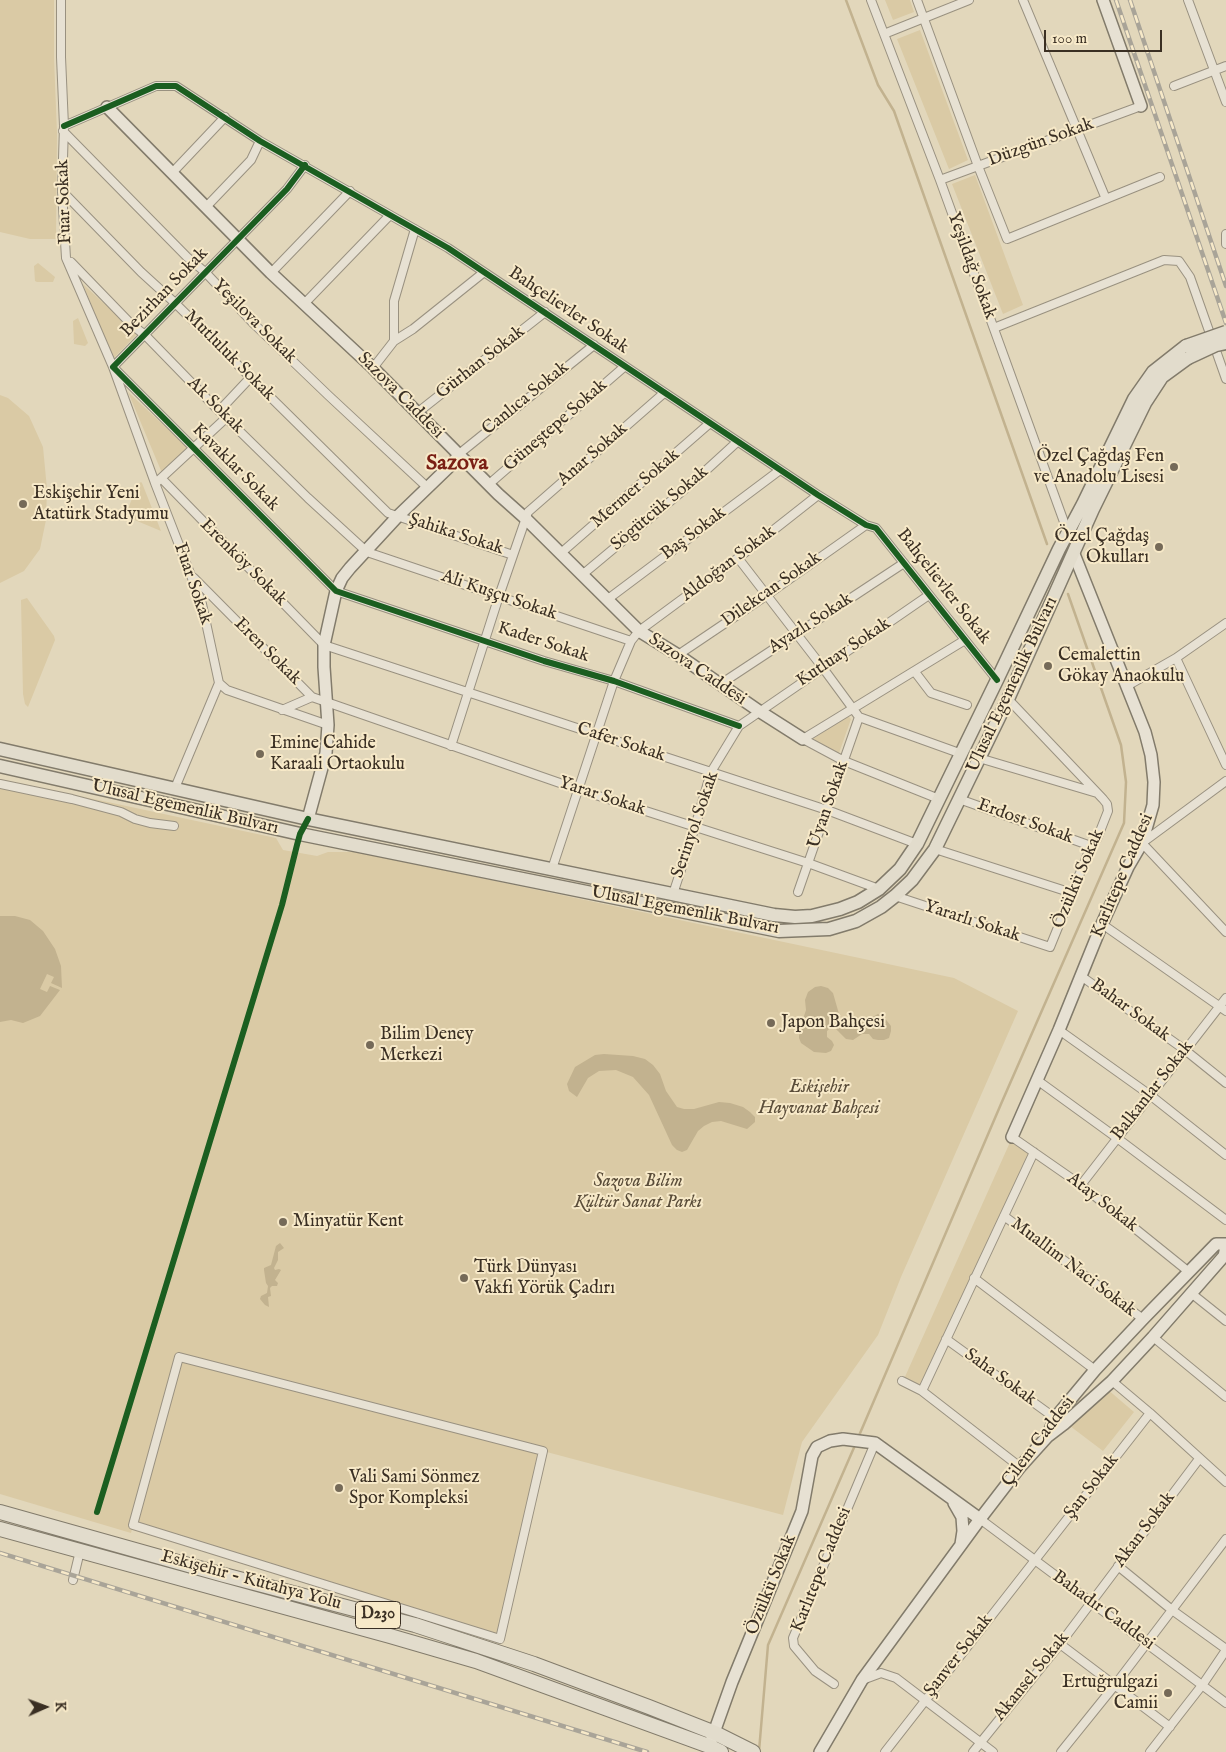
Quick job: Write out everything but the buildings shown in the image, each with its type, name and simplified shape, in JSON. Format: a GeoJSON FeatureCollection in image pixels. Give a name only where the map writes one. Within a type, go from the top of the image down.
{"type":"FeatureCollection","features":[{"type":"Feature","properties":{"kind":"highway","name":"Eskişehir - Kütahya Yolu"},"geometry":{"type":"LineString","coordinates":[[0,1512],[224,1575],[415,1625],[534,1664],[715,1744]]}},
{"type":"Feature","properties":{"kind":"highway","name":"Eskişehir - Kütahya Yolu"},"geometry":{"type":"LineString","coordinates":[[0,1529],[476,1661],[715,1744],[750,1750]]}},
{"type":"Feature","properties":{"kind":"main road"},"geometry":{"type":"LineString","coordinates":[[1187,352],[1226,332]]}},
{"type":"Feature","properties":{"kind":"main road","name":"Ulusal Egemenlik Bulvarı"},"geometry":{"type":"LineString","coordinates":[[0,749],[308,819],[774,915],[812,916],[840,909],[858,902],[878,889],[900,869],[917,844],[1134,398],[1153,372],[1187,352],[1226,343]]}},
{"type":"Feature","properties":{"kind":"main road","name":"Ulusal Egemenlik Bulvarı"},"geometry":{"type":"LineString","coordinates":[[0,766],[300,834],[779,931],[829,929],[856,921],[881,907],[895,896],[912,880],[935,848],[1008,699],[1145,403],[1162,377],[1187,352]]}},
{"type":"Feature","properties":{"kind":"main road"},"geometry":{"type":"LineString","coordinates":[[997,680],[1008,699]]}},
{"type":"Feature","properties":{"kind":"street","name":"Fuar Sokak"},"geometry":{"type":"LineString","coordinates":[[61,0],[64,129],[62,191],[66,258],[113,367],[158,481],[190,575],[202,604],[219,683]]}},
{"type":"Feature","properties":{"kind":"street","name":"Yeşildağ Sokak"},"geometry":{"type":"LineString","coordinates":[[871,0],[940,180],[1068,533]]}},
{"type":"Feature","properties":{"kind":"street"},"geometry":{"type":"LineString","coordinates":[[917,0],[1007,239],[1160,177]]}},
{"type":"Feature","properties":{"kind":"street"},"geometry":{"type":"LineString","coordinates":[[884,34],[969,0]]}},
{"type":"Feature","properties":{"kind":"street"},"geometry":{"type":"LineString","coordinates":[[1023,0],[1106,199]]}},
{"type":"Feature","properties":{"kind":"street"},"geometry":{"type":"LineString","coordinates":[[1103,0],[1141,106]]}},
{"type":"Feature","properties":{"kind":"street"},"geometry":{"type":"LineString","coordinates":[[1188,0],[1226,102]]}},
{"type":"Feature","properties":{"kind":"street"},"geometry":{"type":"LineString","coordinates":[[1174,86],[1226,66]]}},
{"type":"Feature","properties":{"kind":"street","name":"Bahçelievler Sokak"},"geometry":{"type":"LineString","coordinates":[[64,129],[156,86],[176,86],[260,141],[448,248],[818,496],[866,525],[876,528],[997,680]]}},
{"type":"Feature","properties":{"kind":"street","name":"Düzgün Sokak"},"geometry":{"type":"LineString","coordinates":[[940,180],[1141,106]]}},
{"type":"Feature","properties":{"kind":"street","name":"Sazova Caddesi"},"geometry":{"type":"LineString","coordinates":[[107,108],[207,206],[271,273],[373,368],[488,485],[526,519],[640,631],[678,655],[719,685],[803,738]]}},
{"type":"Feature","properties":{"kind":"street"},"geometry":{"type":"LineString","coordinates":[[172,173],[225,118]]}},
{"type":"Feature","properties":{"kind":"street","name":"Yeşilova Sokak"},"geometry":{"type":"LineString","coordinates":[[64,129],[254,324],[428,488]]}},
{"type":"Feature","properties":{"kind":"street"},"geometry":{"type":"LineString","coordinates":[[207,206],[251,160],[260,141]]}},
{"type":"Feature","properties":{"kind":"street","name":"Bezirhan Sokak"},"geometry":{"type":"LineString","coordinates":[[113,367],[287,190],[305,165]]}},
{"type":"Feature","properties":{"kind":"street","name":"Mutluluk Sokak"},"geometry":{"type":"LineString","coordinates":[[62,191],[141,272],[175,303],[388,513],[398,516]]}},
{"type":"Feature","properties":{"kind":"street"},"geometry":{"type":"LineString","coordinates":[[271,273],[350,191]]}},
{"type":"Feature","properties":{"kind":"street"},"geometry":{"type":"LineString","coordinates":[[304,304],[390,215]]}},
{"type":"Feature","properties":{"kind":"street"},"geometry":{"type":"LineString","coordinates":[[394,341],[394,301],[415,229]]}},
{"type":"Feature","properties":{"kind":"street"},"geometry":{"type":"LineString","coordinates":[[1226,234],[1226,244]]}},
{"type":"Feature","properties":{"kind":"street","name":"Ak Sokak"},"geometry":{"type":"LineString","coordinates":[[66,258],[226,418],[308,498],[367,552]]}},
{"type":"Feature","properties":{"kind":"street"},"geometry":{"type":"LineString","coordinates":[[994,328],[1164,260],[1178,261],[1190,277],[1226,379]]}},
{"type":"Feature","properties":{"kind":"street"},"geometry":{"type":"LineString","coordinates":[[373,368],[394,341],[484,273]]}},
{"type":"Feature","properties":{"kind":"street","name":"Gürhan Sokak"},"geometry":{"type":"LineString","coordinates":[[417,413],[544,312]]}},
{"type":"Feature","properties":{"kind":"street","name":"Canlıca Sokak"},"geometry":{"type":"LineString","coordinates":[[459,454],[594,345]]}},
{"type":"Feature","properties":{"kind":"street","name":"Kavaklar Sokak"},"geometry":{"type":"LineString","coordinates":[[113,367],[336,591]]}},
{"type":"Feature","properties":{"kind":"street","name":"Güneştepe Sokak"},"geometry":{"type":"LineString","coordinates":[[488,485],[624,367]]}},
{"type":"Feature","properties":{"kind":"street"},"geometry":{"type":"LineString","coordinates":[[219,411],[250,378]]}},
{"type":"Feature","properties":{"kind":"street","name":"Anar Sokak"},"geometry":{"type":"LineString","coordinates":[[451,746],[528,512],[664,393]]}},
{"type":"Feature","properties":{"kind":"street"},"geometry":{"type":"LineString","coordinates":[[158,481],[195,449],[226,418]]}},
{"type":"Feature","properties":{"kind":"street","name":"Mermer Sokak"},"geometry":{"type":"LineString","coordinates":[[561,553],[710,423]]}},
{"type":"Feature","properties":{"kind":"street","name":"Sögütcük Sokak"},"geometry":{"type":"LineString","coordinates":[[582,575],[691,484],[737,442]]}},
{"type":"Feature","properties":{"kind":"street"},"geometry":{"type":"LineString","coordinates":[[308,819],[326,753],[328,725],[324,645],[336,591],[342,578],[350,568],[367,552],[398,516],[454,462],[459,454]]}},
{"type":"Feature","properties":{"kind":"street","name":"Baş Sokak"},"geometry":{"type":"LineString","coordinates":[[608,599],[780,470]]}},
{"type":"Feature","properties":{"kind":"street","name":"Erenköy Sokak"},"geometry":{"type":"LineString","coordinates":[[158,481],[324,645]]}},
{"type":"Feature","properties":{"kind":"street","name":"Aldoğan Sokak"},"geometry":{"type":"LineString","coordinates":[[552,869],[580,790],[614,681],[631,641],[640,631],[818,496]]}},
{"type":"Feature","properties":{"kind":"street","name":"Şahika Sokak"},"geometry":{"type":"LineString","coordinates":[[398,516],[513,554]]}},
{"type":"Feature","properties":{"kind":"street","name":"Dilekcan Sokak"},"geometry":{"type":"LineString","coordinates":[[678,655],[866,525]]}},
{"type":"Feature","properties":{"kind":"street","name":"Ali Kuşçu Sokak"},"geometry":{"type":"LineString","coordinates":[[367,552],[631,641]]}},
{"type":"Feature","properties":{"kind":"street","name":"Karlıtepe Caddesi"},"geometry":{"type":"LineString","coordinates":[[1012,1137],[1059,1030],[1102,924],[1128,867],[1142,842],[1153,805],[1154,782],[1151,755],[1145,732],[1074,554]]}},
{"type":"Feature","properties":{"kind":"street"},"geometry":{"type":"LineString","coordinates":[[738,558],[859,717],[962,754]]}},
{"type":"Feature","properties":{"kind":"street","name":"Ayazlı Sokak"},"geometry":{"type":"LineString","coordinates":[[719,685],[904,563]]}},
{"type":"Feature","properties":{"kind":"street","name":"Eren Sokak"},"geometry":{"type":"LineString","coordinates":[[190,575],[312,697],[326,703]]}},
{"type":"Feature","properties":{"kind":"street","name":"Kader Sokak"},"geometry":{"type":"LineString","coordinates":[[336,591],[544,661],[614,681],[739,726]]}},
{"type":"Feature","properties":{"kind":"street","name":"Kutluay Sokak"},"geometry":{"type":"LineString","coordinates":[[759,711],[929,595]]}},
{"type":"Feature","properties":{"kind":"street"},"geometry":{"type":"LineString","coordinates":[[1127,686],[1176,658],[1226,625]]}},
{"type":"Feature","properties":{"kind":"street"},"geometry":{"type":"LineString","coordinates":[[803,738],[965,640]]}},
{"type":"Feature","properties":{"kind":"street","name":"Cafer Sokak"},"geometry":{"type":"LineString","coordinates":[[324,645],[827,810],[917,844]]}},
{"type":"Feature","properties":{"kind":"street"},"geometry":{"type":"LineString","coordinates":[[1176,658],[1226,765]]}},
{"type":"Feature","properties":{"kind":"street"},"geometry":{"type":"LineString","coordinates":[[915,672],[931,693],[967,706]]}},
{"type":"Feature","properties":{"kind":"street"},"geometry":{"type":"LineString","coordinates":[[175,788],[219,683],[228,690],[328,725]]}},
{"type":"Feature","properties":{"kind":"street"},"geometry":{"type":"LineString","coordinates":[[282,710],[312,697]]}},
{"type":"Feature","properties":{"kind":"street"},"geometry":{"type":"LineString","coordinates":[[1008,699],[1097,793]]}},
{"type":"Feature","properties":{"kind":"street","name":"Yarar Sokak"},"geometry":{"type":"LineString","coordinates":[[326,703],[580,790],[808,863],[878,889]]}},
{"type":"Feature","properties":{"kind":"street","name":"Serinyol Sokak"},"geometry":{"type":"LineString","coordinates":[[673,894],[711,772],[739,726],[759,711]]}},
{"type":"Feature","properties":{"kind":"street","name":"Uyan Sokak"},"geometry":{"type":"LineString","coordinates":[[798,892],[859,717]]}},
{"type":"Feature","properties":{"kind":"street"},"geometry":{"type":"LineString","coordinates":[[803,738],[844,761],[938,799]]}},
{"type":"Feature","properties":{"kind":"street"},"geometry":{"type":"LineString","coordinates":[[979,758],[1097,793]]}},
{"type":"Feature","properties":{"kind":"street"},"geometry":{"type":"LineString","coordinates":[[1226,781],[1142,842],[1226,932]]}},
{"type":"Feature","properties":{"kind":"street"},"geometry":{"type":"LineString","coordinates":[[0,784],[121,812],[135,819],[150,823],[174,826]]}},
{"type":"Feature","properties":{"kind":"street","name":"Özülkü Sokak"},"geometry":{"type":"LineString","coordinates":[[1050,947],[1091,846],[1108,811],[1107,804],[1097,793]]}},
{"type":"Feature","properties":{"kind":"street","name":"Erdost Sokak"},"geometry":{"type":"LineString","coordinates":[[959,799],[1091,846]]}},
{"type":"Feature","properties":{"kind":"street"},"geometry":{"type":"LineString","coordinates":[[935,848],[1072,894]]}},
{"type":"Feature","properties":{"kind":"street","name":"Yararlı Sokak"},"geometry":{"type":"LineString","coordinates":[[895,896],[1050,947]]}},
{"type":"Feature","properties":{"kind":"street"},"geometry":{"type":"LineString","coordinates":[[1102,924],[1223,1009]]}},
{"type":"Feature","properties":{"kind":"street","name":"Bahar Sokak"},"geometry":{"type":"LineString","coordinates":[[1081,976],[1185,1050],[1226,1083]]}},
{"type":"Feature","properties":{"kind":"street","name":"Balkanlar Sokak"},"geometry":{"type":"LineString","coordinates":[[1081,1185],[1185,1050],[1223,1009],[1226,998]]}},
{"type":"Feature","properties":{"kind":"street"},"geometry":{"type":"LineString","coordinates":[[1059,1030],[1150,1096],[1226,1155]]}},
{"type":"Feature","properties":{"kind":"street"},"geometry":{"type":"LineString","coordinates":[[1037,1080],[1226,1220]]}},
{"type":"Feature","properties":{"kind":"street","name":"Atay Sokak"},"geometry":{"type":"LineString","coordinates":[[1012,1137],[1081,1185],[1189,1272]]}},
{"type":"Feature","properties":{"kind":"street"},"geometry":{"type":"LineString","coordinates":[[922,1391],[1034,1152]]}},
{"type":"Feature","properties":{"kind":"street","name":"Muallim Naci Sokak"},"geometry":{"type":"LineString","coordinates":[[1004,1216],[1143,1319]]}},
{"type":"Feature","properties":{"kind":"street","name":"Çilem Caddesi"},"geometry":{"type":"LineString","coordinates":[[820,1752],[859,1684],[980,1519],[1047,1437],[1055,1418],[1095,1370],[1216,1244],[1226,1245]]}},
{"type":"Feature","properties":{"kind":"street"},"geometry":{"type":"LineString","coordinates":[[1047,1437],[1112,1381],[1192,1294],[1224,1256],[1226,1245]]}},
{"type":"Feature","properties":{"kind":"street"},"geometry":{"type":"LineString","coordinates":[[974,1278],[1095,1370]]}},
{"type":"Feature","properties":{"kind":"street"},"geometry":{"type":"LineString","coordinates":[[1192,1294],[1226,1321]]}},
{"type":"Feature","properties":{"kind":"street"},"geometry":{"type":"LineString","coordinates":[[1153,1337],[1226,1397]]}},
{"type":"Feature","properties":{"kind":"street","name":"Saha Sokak"},"geometry":{"type":"LineString","coordinates":[[946,1339],[1055,1418]]}},
{"type":"Feature","properties":{"kind":"street"},"geometry":{"type":"LineString","coordinates":[[179,1357],[543,1451],[500,1639],[133,1524],[179,1357]]}},
{"type":"Feature","properties":{"kind":"street"},"geometry":{"type":"LineString","coordinates":[[902,1381],[922,1391],[1020,1468]]}},
{"type":"Feature","properties":{"kind":"street"},"geometry":{"type":"LineString","coordinates":[[1112,1381],[1226,1482]]}},
{"type":"Feature","properties":{"kind":"street","name":"Şan Sokak"},"geometry":{"type":"LineString","coordinates":[[1034,1560],[1150,1413]]}},
{"type":"Feature","properties":{"kind":"street","name":"Özülkü Sokak"},"geometry":{"type":"LineString","coordinates":[[715,1744],[732,1682],[802,1511],[812,1456],[817,1447],[830,1441],[843,1439],[875,1442]]}},
{"type":"Feature","properties":{"kind":"street"},"geometry":{"type":"LineString","coordinates":[[875,1442],[980,1519]]}},
{"type":"Feature","properties":{"kind":"street","name":"Karlıtepe Caddesi"},"geometry":{"type":"LineString","coordinates":[[834,1684],[816,1671],[794,1646],[793,1638],[875,1442]]}},
{"type":"Feature","properties":{"kind":"street","name":"Akan Sokak"},"geometry":{"type":"LineString","coordinates":[[1091,1601],[1199,1459]]}},
{"type":"Feature","properties":{"kind":"street"},"geometry":{"type":"LineString","coordinates":[[948,1496],[956,1505],[962,1517],[963,1531],[961,1544]]}},
{"type":"Feature","properties":{"kind":"street","name":"Bahadır Caddesi"},"geometry":{"type":"LineString","coordinates":[[980,1519],[1226,1703]]}},
{"type":"Feature","properties":{"kind":"street"},"geometry":{"type":"LineString","coordinates":[[1061,1752],[1116,1685],[1226,1539]]}},
{"type":"Feature","properties":{"kind":"street"},"geometry":{"type":"LineString","coordinates":[[73,1580],[80,1551]]}},
{"type":"Feature","properties":{"kind":"street","name":"Şanver Sokak"},"geometry":{"type":"LineString","coordinates":[[885,1752],[925,1698],[1034,1560]]}},
{"type":"Feature","properties":{"kind":"street"},"geometry":{"type":"LineString","coordinates":[[1118,1566],[1172,1610],[1226,1650],[1203,1684],[1150,1752]]}},
{"type":"Feature","properties":{"kind":"street","name":"Akansel Sokak"},"geometry":{"type":"LineString","coordinates":[[973,1752],[1060,1644],[1091,1601]]}},
{"type":"Feature","properties":{"kind":"street"},"geometry":{"type":"LineString","coordinates":[[1060,1644],[1170,1727]]}},
{"type":"Feature","properties":{"kind":"street"},"geometry":{"type":"LineString","coordinates":[[859,1684],[872,1675],[886,1674],[896,1678],[925,1698],[993,1752]]}},
{"type":"Feature","properties":{"kind":"green space"},"geometry":{"type":"Polygon","coordinates":[[[0,0],[54,0],[57,133],[56,239],[30,239],[0,232],[0,0]]]}},
{"type":"Feature","properties":{"kind":"green space"},"geometry":{"type":"Polygon","coordinates":[[[885,0],[910,0],[914,12],[893,20],[885,0]]]}},
{"type":"Feature","properties":{"kind":"green space"},"geometry":{"type":"Polygon","coordinates":[[[920,30],[968,160],[949,169],[897,39],[920,30]]]}},
{"type":"Feature","properties":{"kind":"green space"},"geometry":{"type":"Polygon","coordinates":[[[975,175],[1023,305],[1003,314],[952,184],[975,175]]]}},
{"type":"Feature","properties":{"kind":"green space"},"geometry":{"type":"Polygon","coordinates":[[[38,263],[55,277],[53,282],[35,281],[34,266],[38,263]]]}},
{"type":"Feature","properties":{"kind":"green space"},"geometry":{"type":"Polygon","coordinates":[[[83,284],[137,334],[113,359],[83,284]]]}},
{"type":"Feature","properties":{"kind":"green space"},"geometry":{"type":"Polygon","coordinates":[[[78,318],[88,343],[85,346],[74,344],[73,321],[78,318]]]}},
{"type":"Feature","properties":{"kind":"green space"},"geometry":{"type":"Polygon","coordinates":[[[128,392],[189,449],[162,473],[128,392]]]}},
{"type":"Feature","properties":{"kind":"green space","name":"Eskişehir Yeni Atatürk Stadyumu"},"geometry":{"type":"Polygon","coordinates":[[[0,395],[8,398],[29,416],[43,447],[47,489],[46,520],[40,549],[24,571],[0,583],[0,395]]]}},
{"type":"Feature","properties":{"kind":"green space"},"geometry":{"type":"Polygon","coordinates":[[[141,482],[161,531],[125,516],[138,484],[141,482]]]}},
{"type":"Feature","properties":{"kind":"green space"},"geometry":{"type":"Polygon","coordinates":[[[27,598],[55,640],[28,707],[25,704],[23,694],[21,600],[27,598]]]}},
{"type":"Feature","properties":{"kind":"green space"},"geometry":{"type":"Polygon","coordinates":[[[848,716],[851,719],[839,753],[813,739],[848,716]]]}},
{"type":"Feature","properties":{"kind":"green space","name":"Sazova Bilim Kültür Sanat Parkı"},"geometry":{"type":"Polygon","coordinates":[[[0,779],[276,838],[283,850],[317,856],[328,852],[358,852],[954,978],[1018,1011],[901,1277],[878,1335],[802,1442],[783,1515],[543,1451],[500,1639],[133,1525],[131,1533],[0,1494],[0,779]]]}},
{"type":"Feature","properties":{"kind":"green space"},"geometry":{"type":"Polygon","coordinates":[[[1011,1140],[1031,1154],[921,1387],[904,1379],[1011,1140]]]}},
{"type":"Feature","properties":{"kind":"green space"},"geometry":{"type":"Polygon","coordinates":[[[1107,1389],[1134,1412],[1103,1451],[1070,1426],[1107,1389]]]}},
{"type":"Feature","properties":{"kind":"shaded area"},"geometry":{"type":"Polygon","coordinates":[[[0,916],[15,916],[30,920],[43,931],[55,949],[61,966],[62,988],[51,983],[54,977],[47,974],[40,989],[47,992],[50,986],[60,990],[40,1016],[23,1023],[11,1020],[0,1022],[0,916]]]}},
{"type":"Feature","properties":{"kind":"shaded area"},"geometry":{"type":"Polygon","coordinates":[[[815,987],[828,988],[833,993],[839,1014],[845,1019],[855,1016],[860,1020],[869,1019],[878,1014],[883,1016],[891,1026],[889,1038],[878,1040],[873,1039],[869,1034],[862,1034],[853,1040],[846,1039],[835,1028],[830,1028],[827,1031],[827,1037],[834,1045],[831,1051],[826,1053],[814,1052],[801,1043],[799,1031],[806,1010],[805,1000],[808,992],[815,987]]]}},
{"type":"Feature","properties":{"kind":"shaded area"},"geometry":{"type":"Polygon","coordinates":[[[595,1055],[633,1056],[645,1059],[660,1074],[666,1091],[677,1107],[694,1109],[719,1102],[730,1103],[743,1107],[750,1112],[755,1117],[755,1122],[747,1129],[721,1121],[712,1122],[698,1131],[687,1150],[682,1152],[677,1150],[672,1145],[649,1095],[633,1077],[616,1070],[599,1071],[588,1078],[577,1097],[569,1091],[567,1084],[575,1067],[595,1055]]]}},
{"type":"Feature","properties":{"kind":"shaded area"},"geometry":{"type":"Polygon","coordinates":[[[280,1243],[284,1248],[278,1252],[278,1260],[274,1268],[275,1270],[281,1270],[275,1280],[278,1283],[277,1286],[270,1288],[271,1296],[268,1297],[269,1307],[260,1299],[261,1296],[267,1293],[268,1286],[264,1268],[271,1265],[276,1246],[280,1243]]]}},
{"type":"Feature","properties":{"kind":"waterway"},"geometry":{"type":"LineString","coordinates":[[846,0],[878,85],[894,111],[1047,544]]}},
{"type":"Feature","properties":{"kind":"waterway"},"geometry":{"type":"LineString","coordinates":[[858,1438],[1124,823],[1126,782],[1121,745],[1068,594]]}},
{"type":"Feature","properties":{"kind":"waterway"},"geometry":{"type":"LineString","coordinates":[[759,1751],[768,1645],[856,1443]]}},
{"type":"Feature","properties":{"kind":"railway"},"geometry":{"type":"LineString","coordinates":[[1116,0],[1226,323]]}},
{"type":"Feature","properties":{"kind":"railway"},"geometry":{"type":"LineString","coordinates":[[1130,0],[1226,286]]}},
{"type":"Feature","properties":{"kind":"railway"},"geometry":{"type":"LineString","coordinates":[[0,1553],[647,1752]]}},
{"type":"Feature","properties":{"kind":"cycle path"},"geometry":{"type":"LineString","coordinates":[[64,126],[156,86],[176,86],[260,141],[448,248],[818,495],[866,525],[876,528],[997,680]]}},
{"type":"Feature","properties":{"kind":"cycle path"},"geometry":{"type":"LineString","coordinates":[[305,165],[287,189],[113,367],[336,591],[544,661],[614,681],[739,726]]}},
{"type":"Feature","properties":{"kind":"cycle path"},"geometry":{"type":"LineString","coordinates":[[97,1512],[282,905],[300,834],[308,819]]}},
{"type":"Feature","properties":{"kind":"place","name":"Özel Çağdaş Fen ve Anadolu Lisesi"},"geometry":{"type":"Point","coordinates":[1174,467]}},
{"type":"Feature","properties":{"kind":"place","name":"Eskişehir Yeni Atatürk Stadyumu"},"geometry":{"type":"Point","coordinates":[23,504]}},
{"type":"Feature","properties":{"kind":"place","name":"Özel Çağdaş Okulları"},"geometry":{"type":"Point","coordinates":[1159,547]}},
{"type":"Feature","properties":{"kind":"place","name":"Cemalettin Gökay Anaokulu"},"geometry":{"type":"Point","coordinates":[1048,666]}},
{"type":"Feature","properties":{"kind":"place","name":"Emine Cahide Karaali Ortaokulu"},"geometry":{"type":"Point","coordinates":[260,754]}},
{"type":"Feature","properties":{"kind":"place","name":"Japon Bahçesi"},"geometry":{"type":"Point","coordinates":[771,1023]}},
{"type":"Feature","properties":{"kind":"place","name":"Bilim Deney Merkezi"},"geometry":{"type":"Point","coordinates":[370,1045]}},
{"type":"Feature","properties":{"kind":"place","name":"Minyatür Kent"},"geometry":{"type":"Point","coordinates":[283,1222]}},
{"type":"Feature","properties":{"kind":"place","name":"Türk Dünyası Vakfı Yörük Çadırı"},"geometry":{"type":"Point","coordinates":[464,1278]}},
{"type":"Feature","properties":{"kind":"place","name":"Vali Sami Sönmez Spor Kompleksi"},"geometry":{"type":"Point","coordinates":[339,1488]}},
{"type":"Feature","properties":{"kind":"place","name":"Ertuğrulgazi Camii"},"geometry":{"type":"Point","coordinates":[1168,1693]}},
{"type":"Feature","properties":{"kind":"district","name":"Sazova"},"geometry":{"type":"Point","coordinates":[457,464]}},
{"type":"Feature","properties":{"kind":"park label","name":"Eskişehir Hayvanat Bahçesi"},"geometry":{"type":"Point","coordinates":[819,1098]}}]}
